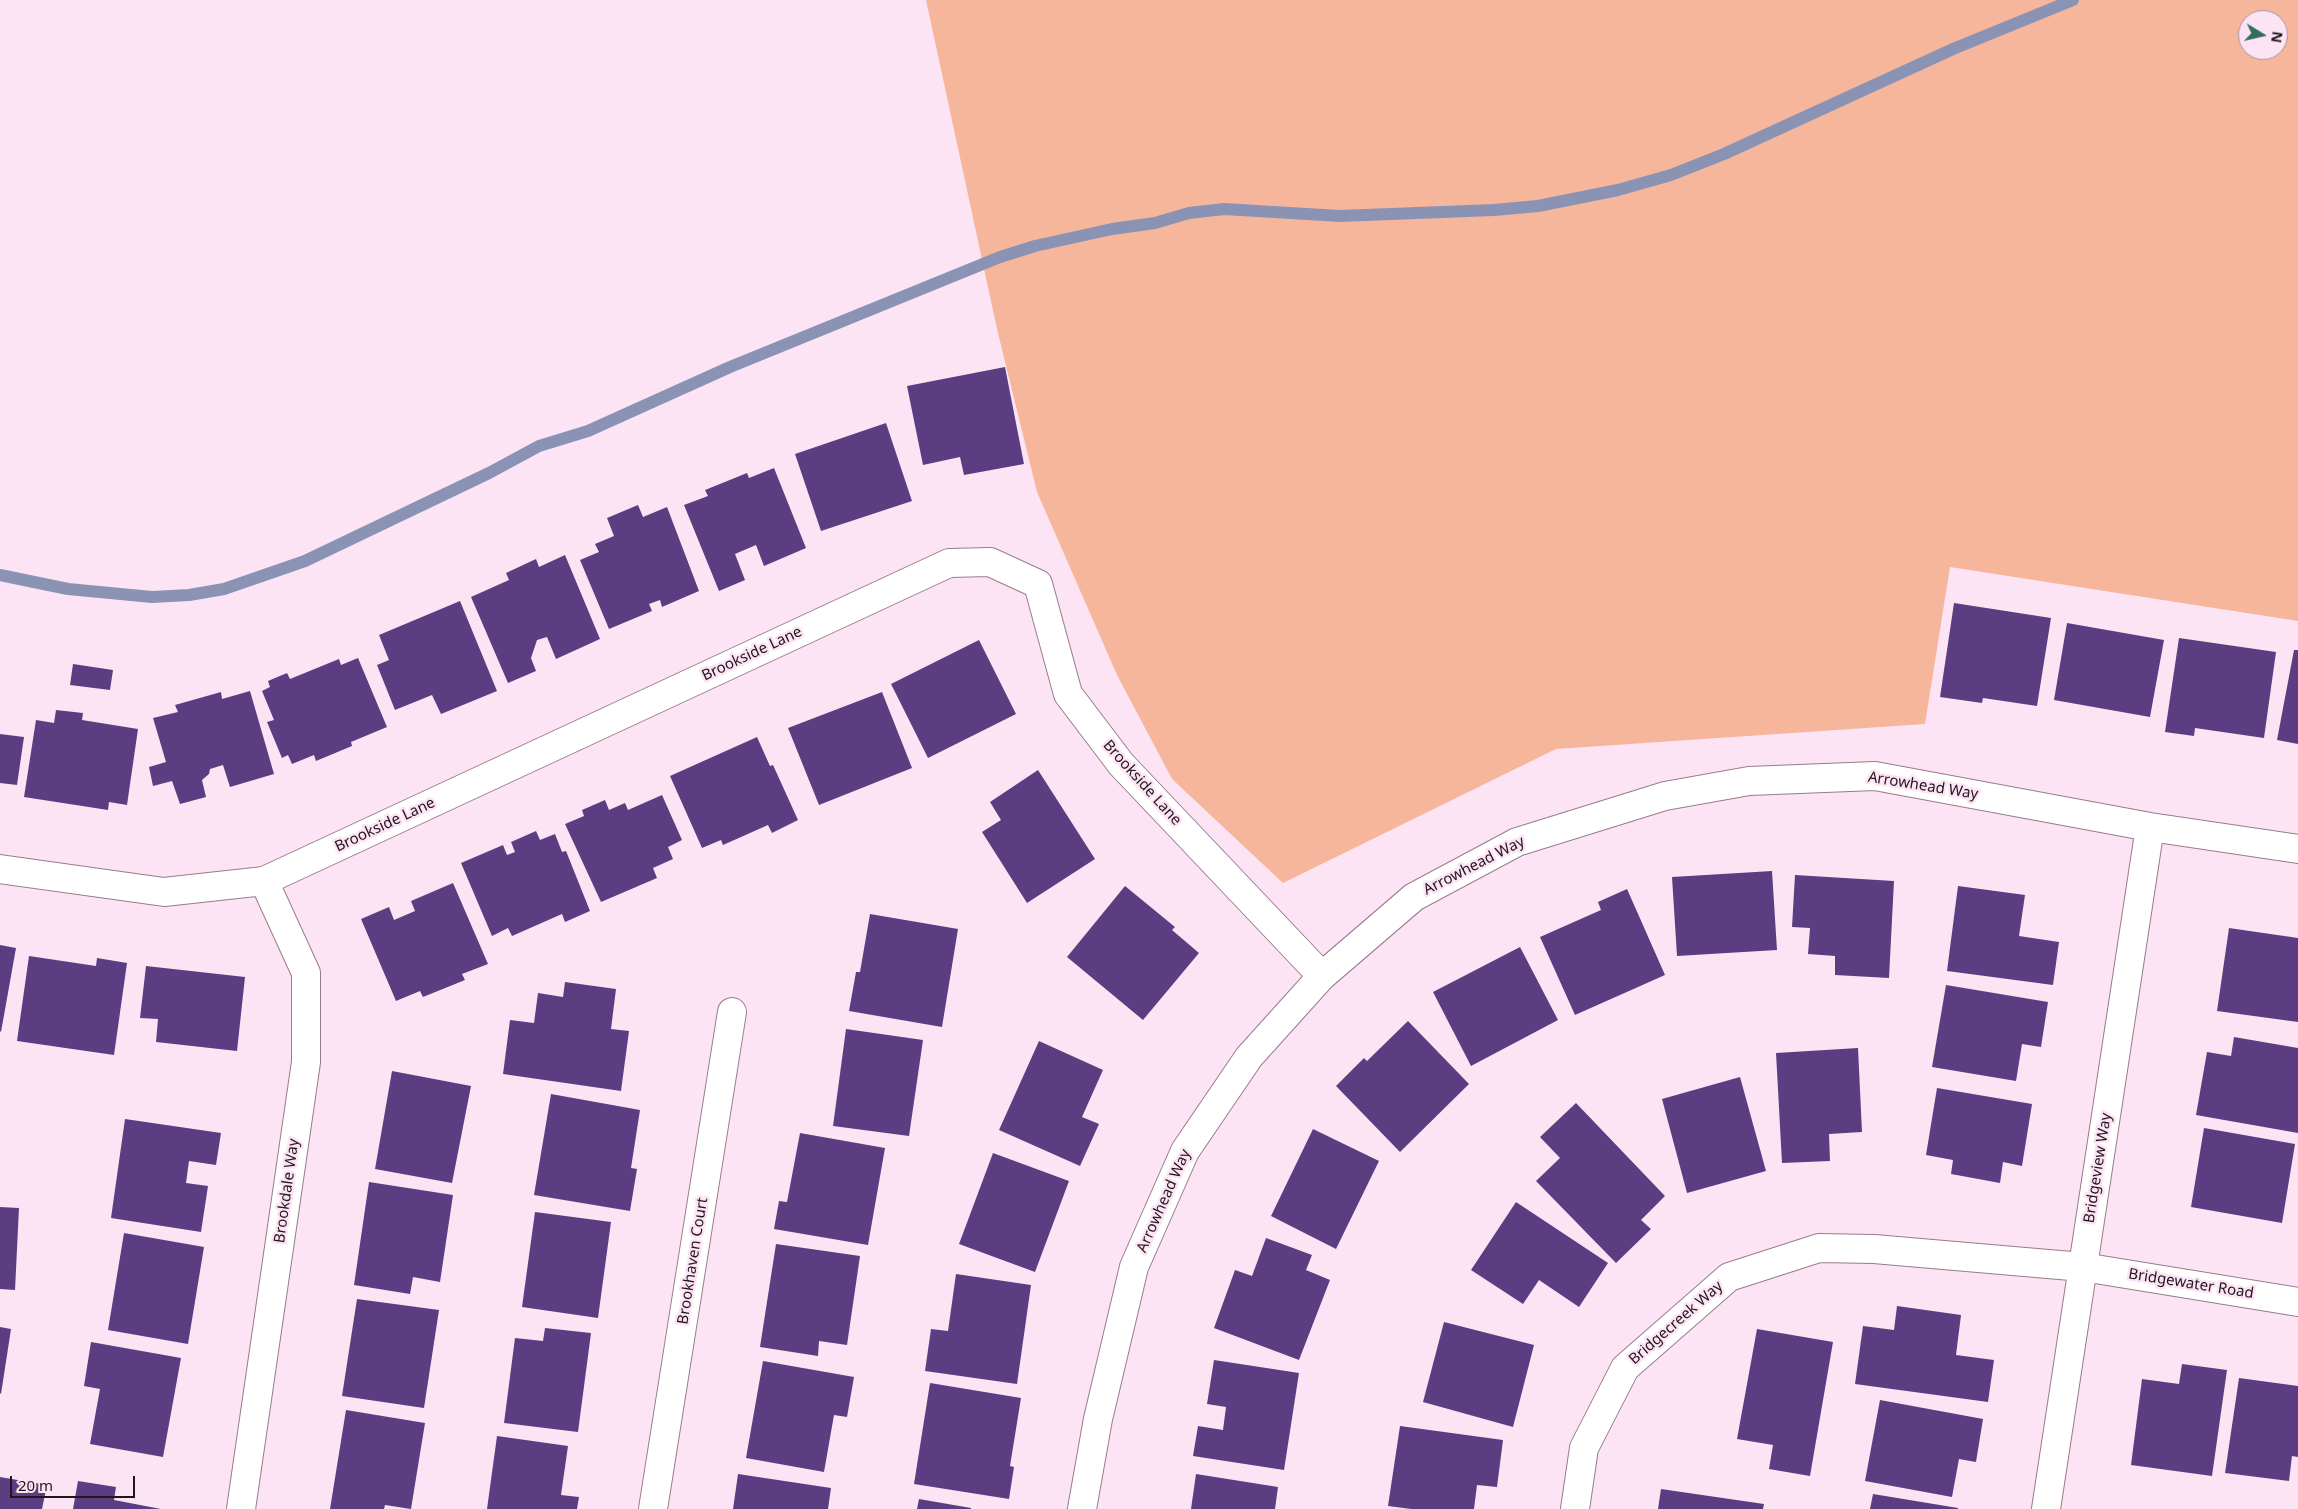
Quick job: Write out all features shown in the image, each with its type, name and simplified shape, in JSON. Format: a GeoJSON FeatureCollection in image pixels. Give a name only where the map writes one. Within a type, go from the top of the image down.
{"type":"FeatureCollection","features":[{"type":"Feature","properties":{"kind":"street","name":"Brookside Lane"},"geometry":{"type":"LineString","coordinates":[[0,869],[164,892],[264,881],[949,563],[990,562],[1038,584],[1068,694],[1121,764],[1322,976]]}},
{"type":"Feature","properties":{"kind":"street","name":"Arrowhead Way"},"geometry":{"type":"LineString","coordinates":[[1082,1509],[1098,1419],[1134,1267],[1185,1151],[1249,1057],[1322,976],[1414,897],[1517,842],[1665,796],[1749,781],[1875,776],[2150,827],[2298,849]]}},
{"type":"Feature","properties":{"kind":"street","name":"Bridgeview Way"},"geometry":{"type":"LineString","coordinates":[[2046,1509],[2150,827]]}},
{"type":"Feature","properties":{"kind":"street","name":"Brookdale Way"},"geometry":{"type":"LineString","coordinates":[[241,1509],[306,1062],[306,973],[264,881]]}},
{"type":"Feature","properties":{"kind":"street","name":"Brookhaven Court"},"geometry":{"type":"LineString","coordinates":[[653,1509],[732,1012]]}},
{"type":"Feature","properties":{"kind":"street","name":"Bridgecreek Way"},"geometry":{"type":"LineString","coordinates":[[1575,1509],[1584,1448],[1625,1368],[1729,1277],[1819,1248],[1874,1249],[2083,1267]]}},
{"type":"Feature","properties":{"kind":"street","name":"Bridgewater Road"},"geometry":{"type":"LineString","coordinates":[[2083,1267],[2298,1302]]}},
{"type":"Feature","properties":{"kind":"shaded area"},"geometry":{"type":"Polygon","coordinates":[[[926,0],[2298,0],[2298,621],[1950,567],[1925,724],[1556,749],[1283,883],[1172,779],[1117,675],[1037,492],[997,329],[926,0]]]}},
{"type":"Feature","properties":{"kind":"building"},"geometry":{"type":"Polygon","coordinates":[[[1005,367],[1024,464],[964,475],[960,457],[923,465],[907,386],[1005,367]]]}},
{"type":"Feature","properties":{"kind":"building"},"geometry":{"type":"Polygon","coordinates":[[[886,423],[912,501],[821,531],[795,454],[886,423]]]}},
{"type":"Feature","properties":{"kind":"building"},"geometry":{"type":"Polygon","coordinates":[[[774,468],[806,548],[764,566],[756,545],[735,554],[745,580],[719,591],[684,505],[708,496],[705,490],[747,473],[749,478],[774,468]]]}},
{"type":"Feature","properties":{"kind":"building"},"geometry":{"type":"Polygon","coordinates":[[[638,505],[643,517],[667,507],[699,591],[662,607],[660,600],[649,604],[652,611],[609,629],[580,560],[599,552],[595,544],[614,536],[607,518],[638,505]]]}},
{"type":"Feature","properties":{"kind":"building"},"geometry":{"type":"Polygon","coordinates":[[[565,555],[600,639],[556,659],[547,637],[537,640],[531,658],[536,671],[508,683],[471,597],[509,580],[506,573],[536,559],[539,567],[565,555]]]}},
{"type":"Feature","properties":{"kind":"building"},"geometry":{"type":"Polygon","coordinates":[[[460,601],[497,691],[441,714],[432,695],[395,710],[377,665],[389,660],[379,635],[460,601]]]}},
{"type":"Feature","properties":{"kind":"building"},"geometry":{"type":"Polygon","coordinates":[[[1954,603],[2051,618],[2037,706],[1983,698],[1982,703],[1940,697],[1954,603]]]}},
{"type":"Feature","properties":{"kind":"building"},"geometry":{"type":"Polygon","coordinates":[[[2067,623],[2164,640],[2150,717],[2054,700],[2067,623]]]}},
{"type":"Feature","properties":{"kind":"building"},"geometry":{"type":"Polygon","coordinates":[[[2179,638],[2276,652],[2264,738],[2195,728],[2194,736],[2165,732],[2179,638]]]}},
{"type":"Feature","properties":{"kind":"building"},"geometry":{"type":"Polygon","coordinates":[[[979,640],[1016,714],[928,758],[891,684],[979,640]]]}},
{"type":"Feature","properties":{"kind":"building"},"geometry":{"type":"Polygon","coordinates":[[[2294,650],[2298,650],[2298,744],[2277,740],[2294,650]]]}},
{"type":"Feature","properties":{"kind":"building"},"geometry":{"type":"Polygon","coordinates":[[[358,658],[387,727],[351,742],[352,746],[316,761],[314,755],[292,764],[288,755],[282,758],[267,722],[274,720],[262,691],[270,687],[268,681],[287,673],[290,679],[339,659],[341,665],[358,658]]]}},
{"type":"Feature","properties":{"kind":"building"},"geometry":{"type":"Polygon","coordinates":[[[73,664],[113,670],[110,690],[70,685],[73,664]]]}},
{"type":"Feature","properties":{"kind":"building"},"geometry":{"type":"Polygon","coordinates":[[[250,691],[274,774],[230,787],[223,765],[210,769],[209,774],[202,780],[206,797],[180,804],[172,781],[153,786],[149,767],[166,762],[153,718],[178,712],[175,705],[221,692],[222,699],[250,691]]]}},
{"type":"Feature","properties":{"kind":"building"},"geometry":{"type":"Polygon","coordinates":[[[882,692],[912,768],[819,805],[788,728],[882,692]]]}},
{"type":"Feature","properties":{"kind":"building"},"geometry":{"type":"Polygon","coordinates":[[[56,710],[83,713],[82,720],[138,729],[127,805],[109,802],[108,810],[24,797],[36,720],[54,723],[56,710]]]}},
{"type":"Feature","properties":{"kind":"building"},"geometry":{"type":"Polygon","coordinates":[[[0,734],[24,737],[17,785],[0,783],[0,734]]]}},
{"type":"Feature","properties":{"kind":"building"},"geometry":{"type":"Polygon","coordinates":[[[757,737],[770,766],[773,765],[798,820],[772,833],[768,825],[723,845],[721,840],[702,848],[670,776],[757,737]]]}},
{"type":"Feature","properties":{"kind":"building"},"geometry":{"type":"Polygon","coordinates":[[[1038,770],[1095,859],[1027,903],[982,832],[1001,820],[990,802],[1038,770]]]}},
{"type":"Feature","properties":{"kind":"building"},"geometry":{"type":"Polygon","coordinates":[[[662,795],[682,840],[668,847],[673,859],[653,868],[657,878],[601,902],[565,824],[584,816],[582,810],[605,800],[609,810],[625,803],[628,810],[662,795]]]}},
{"type":"Feature","properties":{"kind":"building"},"geometry":{"type":"Polygon","coordinates":[[[536,831],[540,840],[555,834],[562,852],[566,851],[590,911],[565,922],[562,914],[512,936],[508,928],[492,936],[461,863],[503,845],[507,855],[515,852],[511,842],[536,831]]]}},
{"type":"Feature","properties":{"kind":"building"},"geometry":{"type":"Polygon","coordinates":[[[1772,871],[1777,950],[1677,956],[1672,877],[1772,871]]]}},
{"type":"Feature","properties":{"kind":"building"},"geometry":{"type":"Polygon","coordinates":[[[1795,875],[1894,881],[1889,978],[1835,975],[1835,956],[1808,954],[1810,928],[1792,927],[1795,875]]]}},
{"type":"Feature","properties":{"kind":"building"},"geometry":{"type":"Polygon","coordinates":[[[453,883],[488,964],[462,974],[465,980],[423,997],[420,991],[396,1001],[361,919],[389,907],[394,920],[415,911],[411,901],[453,883]]]}},
{"type":"Feature","properties":{"kind":"building"},"geometry":{"type":"Polygon","coordinates":[[[1125,886],[1175,927],[1172,930],[1199,953],[1143,1020],[1067,957],[1125,886]]]}},
{"type":"Feature","properties":{"kind":"building"},"geometry":{"type":"Polygon","coordinates":[[[1958,886],[2025,895],[2019,936],[2059,942],[2053,985],[1947,971],[1958,886]]]}},
{"type":"Feature","properties":{"kind":"building"},"geometry":{"type":"Polygon","coordinates":[[[1627,889],[1665,975],[1575,1015],[1540,937],[1601,910],[1598,902],[1627,889]]]}},
{"type":"Feature","properties":{"kind":"building"},"geometry":{"type":"Polygon","coordinates":[[[870,914],[958,929],[942,1027],[849,1011],[856,972],[860,972],[870,914]]]}},
{"type":"Feature","properties":{"kind":"building"},"geometry":{"type":"Polygon","coordinates":[[[2229,928],[2298,938],[2298,1022],[2217,1011],[2229,928]]]}},
{"type":"Feature","properties":{"kind":"building"},"geometry":{"type":"Polygon","coordinates":[[[0,945],[16,948],[1,1032],[0,1031],[0,945]]]}},
{"type":"Feature","properties":{"kind":"building"},"geometry":{"type":"Polygon","coordinates":[[[1520,947],[1558,1020],[1471,1066],[1433,992],[1520,947]]]}},
{"type":"Feature","properties":{"kind":"building"},"geometry":{"type":"Polygon","coordinates":[[[29,956],[96,966],[97,958],[127,963],[114,1055],[17,1041],[29,956]]]}},
{"type":"Feature","properties":{"kind":"building"},"geometry":{"type":"Polygon","coordinates":[[[146,966],[245,977],[237,1051],[156,1042],[158,1019],[140,1018],[146,966]]]}},
{"type":"Feature","properties":{"kind":"building"},"geometry":{"type":"Polygon","coordinates":[[[565,982],[616,989],[611,1029],[629,1031],[621,1091],[503,1074],[510,1020],[534,1023],[538,993],[563,997],[565,982]]]}},
{"type":"Feature","properties":{"kind":"building"},"geometry":{"type":"Polygon","coordinates":[[[1946,985],[2048,1002],[2041,1047],[2022,1044],[2016,1081],[1932,1067],[1946,985]]]}},
{"type":"Feature","properties":{"kind":"building"},"geometry":{"type":"Polygon","coordinates":[[[1408,1021],[1469,1084],[1400,1152],[1336,1086],[1364,1058],[1367,1061],[1408,1021]]]}},
{"type":"Feature","properties":{"kind":"building"},"geometry":{"type":"Polygon","coordinates":[[[846,1029],[923,1040],[909,1136],[833,1126],[846,1029]]]}},
{"type":"Feature","properties":{"kind":"building"},"geometry":{"type":"Polygon","coordinates":[[[2234,1037],[2298,1048],[2298,1133],[2196,1115],[2207,1052],[2231,1056],[2234,1037]]]}},
{"type":"Feature","properties":{"kind":"building"},"geometry":{"type":"Polygon","coordinates":[[[1039,1041],[1103,1070],[1082,1117],[1099,1124],[1080,1166],[999,1130],[1039,1041]]]}},
{"type":"Feature","properties":{"kind":"building"},"geometry":{"type":"Polygon","coordinates":[[[1858,1048],[1862,1132],[1829,1134],[1830,1161],[1782,1163],[1776,1053],[1858,1048]]]}},
{"type":"Feature","properties":{"kind":"building"},"geometry":{"type":"Polygon","coordinates":[[[392,1071],[471,1086],[452,1183],[375,1169],[392,1071]]]}},
{"type":"Feature","properties":{"kind":"building"},"geometry":{"type":"Polygon","coordinates":[[[1740,1077],[1766,1171],[1687,1193],[1662,1099],[1740,1077]]]}},
{"type":"Feature","properties":{"kind":"building"},"geometry":{"type":"Polygon","coordinates":[[[1937,1088],[2032,1104],[2022,1166],[2003,1162],[2000,1183],[1951,1174],[1953,1160],[1926,1155],[1937,1088]]]}},
{"type":"Feature","properties":{"kind":"building"},"geometry":{"type":"Polygon","coordinates":[[[551,1094],[640,1110],[631,1168],[637,1169],[630,1211],[534,1195],[551,1094]]]}},
{"type":"Feature","properties":{"kind":"building"},"geometry":{"type":"Polygon","coordinates":[[[1576,1103],[1665,1196],[1641,1220],[1651,1229],[1616,1263],[1536,1181],[1560,1158],[1540,1137],[1576,1103]]]}},
{"type":"Feature","properties":{"kind":"building"},"geometry":{"type":"Polygon","coordinates":[[[125,1119],[221,1133],[216,1165],[189,1161],[186,1183],[208,1186],[201,1232],[111,1218],[125,1119]]]}},
{"type":"Feature","properties":{"kind":"building"},"geometry":{"type":"Polygon","coordinates":[[[2204,1128],[2295,1144],[2282,1223],[2191,1207],[2204,1128]]]}},
{"type":"Feature","properties":{"kind":"building"},"geometry":{"type":"Polygon","coordinates":[[[1313,1129],[1379,1161],[1336,1249],[1271,1216],[1313,1129]]]}},
{"type":"Feature","properties":{"kind":"building"},"geometry":{"type":"Polygon","coordinates":[[[800,1133],[885,1148],[868,1245],[774,1229],[779,1201],[787,1202],[800,1133]]]}},
{"type":"Feature","properties":{"kind":"building"},"geometry":{"type":"Polygon","coordinates":[[[993,1153],[1069,1181],[1035,1272],[959,1244],[993,1153]]]}},
{"type":"Feature","properties":{"kind":"building"},"geometry":{"type":"Polygon","coordinates":[[[369,1182],[453,1195],[440,1282],[413,1277],[410,1294],[354,1285],[369,1182]]]}},
{"type":"Feature","properties":{"kind":"building"},"geometry":{"type":"Polygon","coordinates":[[[1516,1202],[1608,1263],[1579,1307],[1539,1280],[1523,1304],[1471,1270],[1516,1202]]]}},
{"type":"Feature","properties":{"kind":"building"},"geometry":{"type":"Polygon","coordinates":[[[0,1207],[19,1208],[15,1290],[0,1289],[0,1207]]]}},
{"type":"Feature","properties":{"kind":"building"},"geometry":{"type":"Polygon","coordinates":[[[535,1212],[611,1222],[598,1318],[522,1307],[535,1212]]]}},
{"type":"Feature","properties":{"kind":"building"},"geometry":{"type":"Polygon","coordinates":[[[124,1233],[204,1247],[188,1344],[108,1330],[124,1233]]]}},
{"type":"Feature","properties":{"kind":"building"},"geometry":{"type":"Polygon","coordinates":[[[1266,1238],[1312,1255],[1306,1270],[1330,1280],[1299,1360],[1214,1328],[1235,1270],[1252,1276],[1266,1238]]]}},
{"type":"Feature","properties":{"kind":"building"},"geometry":{"type":"Polygon","coordinates":[[[776,1244],[860,1256],[847,1345],[819,1341],[818,1356],[760,1347],[776,1244]]]}},
{"type":"Feature","properties":{"kind":"building"},"geometry":{"type":"Polygon","coordinates":[[[956,1274],[1031,1285],[1017,1384],[925,1371],[931,1329],[948,1331],[956,1274]]]}},
{"type":"Feature","properties":{"kind":"building"},"geometry":{"type":"Polygon","coordinates":[[[357,1299],[439,1310],[424,1408],[342,1396],[357,1299]]]}},
{"type":"Feature","properties":{"kind":"building"},"geometry":{"type":"Polygon","coordinates":[[[1897,1306],[1961,1315],[1956,1355],[1994,1360],[1988,1402],[1855,1384],[1863,1326],[1894,1330],[1897,1306]]]}},
{"type":"Feature","properties":{"kind":"building"},"geometry":{"type":"Polygon","coordinates":[[[1444,1322],[1534,1345],[1513,1427],[1423,1402],[1444,1322]]]}},
{"type":"Feature","properties":{"kind":"building"},"geometry":{"type":"Polygon","coordinates":[[[0,1327],[11,1329],[1,1394],[0,1393],[0,1327]]]}},
{"type":"Feature","properties":{"kind":"building"},"geometry":{"type":"Polygon","coordinates":[[[545,1328],[591,1333],[578,1432],[504,1423],[515,1338],[543,1341],[545,1328]]]}},
{"type":"Feature","properties":{"kind":"building"},"geometry":{"type":"Polygon","coordinates":[[[1757,1329],[1833,1342],[1810,1476],[1769,1469],[1773,1445],[1737,1439],[1757,1329]]]}},
{"type":"Feature","properties":{"kind":"building"},"geometry":{"type":"Polygon","coordinates":[[[91,1342],[181,1358],[163,1457],[90,1444],[100,1389],[84,1386],[91,1342]]]}},
{"type":"Feature","properties":{"kind":"building"},"geometry":{"type":"Polygon","coordinates":[[[1214,1360],[1299,1373],[1284,1470],[1193,1456],[1198,1426],[1223,1430],[1226,1407],[1207,1404],[1214,1360]]]}},
{"type":"Feature","properties":{"kind":"building"},"geometry":{"type":"Polygon","coordinates":[[[763,1361],[854,1377],[847,1417],[834,1415],[824,1472],[746,1458],[763,1361]]]}},
{"type":"Feature","properties":{"kind":"building"},"geometry":{"type":"Polygon","coordinates":[[[2182,1364],[2227,1370],[2212,1476],[2131,1465],[2142,1379],[2179,1384],[2182,1364]]]}},
{"type":"Feature","properties":{"kind":"building"},"geometry":{"type":"Polygon","coordinates":[[[2239,1378],[2298,1386],[2298,1457],[2292,1456],[2289,1481],[2225,1473],[2239,1378]]]}},
{"type":"Feature","properties":{"kind":"building"},"geometry":{"type":"Polygon","coordinates":[[[930,1383],[1021,1398],[1010,1466],[1014,1467],[1009,1499],[914,1484],[930,1383]]]}},
{"type":"Feature","properties":{"kind":"building"},"geometry":{"type":"Polygon","coordinates":[[[1880,1400],[1983,1419],[1976,1462],[1959,1459],[1952,1497],[1865,1481],[1880,1400]]]}},
{"type":"Feature","properties":{"kind":"building"},"geometry":{"type":"Polygon","coordinates":[[[346,1410],[425,1423],[411,1509],[385,1505],[384,1509],[330,1509],[346,1410]]]}},
{"type":"Feature","properties":{"kind":"building"},"geometry":{"type":"Polygon","coordinates":[[[1400,1426],[1503,1440],[1497,1487],[1477,1485],[1474,1509],[1411,1509],[1388,1506],[1400,1426]]]}},
{"type":"Feature","properties":{"kind":"building"},"geometry":{"type":"Polygon","coordinates":[[[497,1436],[568,1446],[561,1495],[579,1497],[577,1509],[487,1509],[497,1436]]]}},
{"type":"Feature","properties":{"kind":"building"},"geometry":{"type":"Polygon","coordinates":[[[738,1474],[831,1488],[828,1509],[733,1509],[738,1474]]]}},
{"type":"Feature","properties":{"kind":"building"},"geometry":{"type":"Polygon","coordinates":[[[1196,1474],[1278,1487],[1275,1509],[1191,1509],[1196,1474]]]}},
{"type":"Feature","properties":{"kind":"building"},"geometry":{"type":"Polygon","coordinates":[[[0,1477],[47,1485],[42,1509],[0,1509],[0,1477]]]}},
{"type":"Feature","properties":{"kind":"building"},"geometry":{"type":"Polygon","coordinates":[[[78,1481],[116,1487],[114,1500],[161,1509],[73,1509],[78,1481]]]}},
{"type":"Feature","properties":{"kind":"building"},"geometry":{"type":"Polygon","coordinates":[[[1661,1489],[1764,1504],[1763,1509],[1658,1509],[1661,1489]]]}},
{"type":"Feature","properties":{"kind":"building"},"geometry":{"type":"Polygon","coordinates":[[[1873,1494],[1958,1508],[1958,1509],[1870,1509],[1873,1494]]]}},
{"type":"Feature","properties":{"kind":"building"},"geometry":{"type":"Polygon","coordinates":[[[919,1499],[971,1508],[971,1509],[917,1509],[919,1499]]]}},
{"type":"Feature","properties":{"kind":"waterway"},"geometry":{"type":"LineString","coordinates":[[0,575],[68,589],[152,597],[189,595],[224,589],[305,561],[489,473],[539,446],[588,431],[730,367],[1000,257],[1035,246],[1112,229],[1155,223],[1189,213],[1224,209],[1340,216],[1494,210],[1538,206],[1618,190],[1671,175],[1724,154],[1953,49],[2073,0]]}}]}
